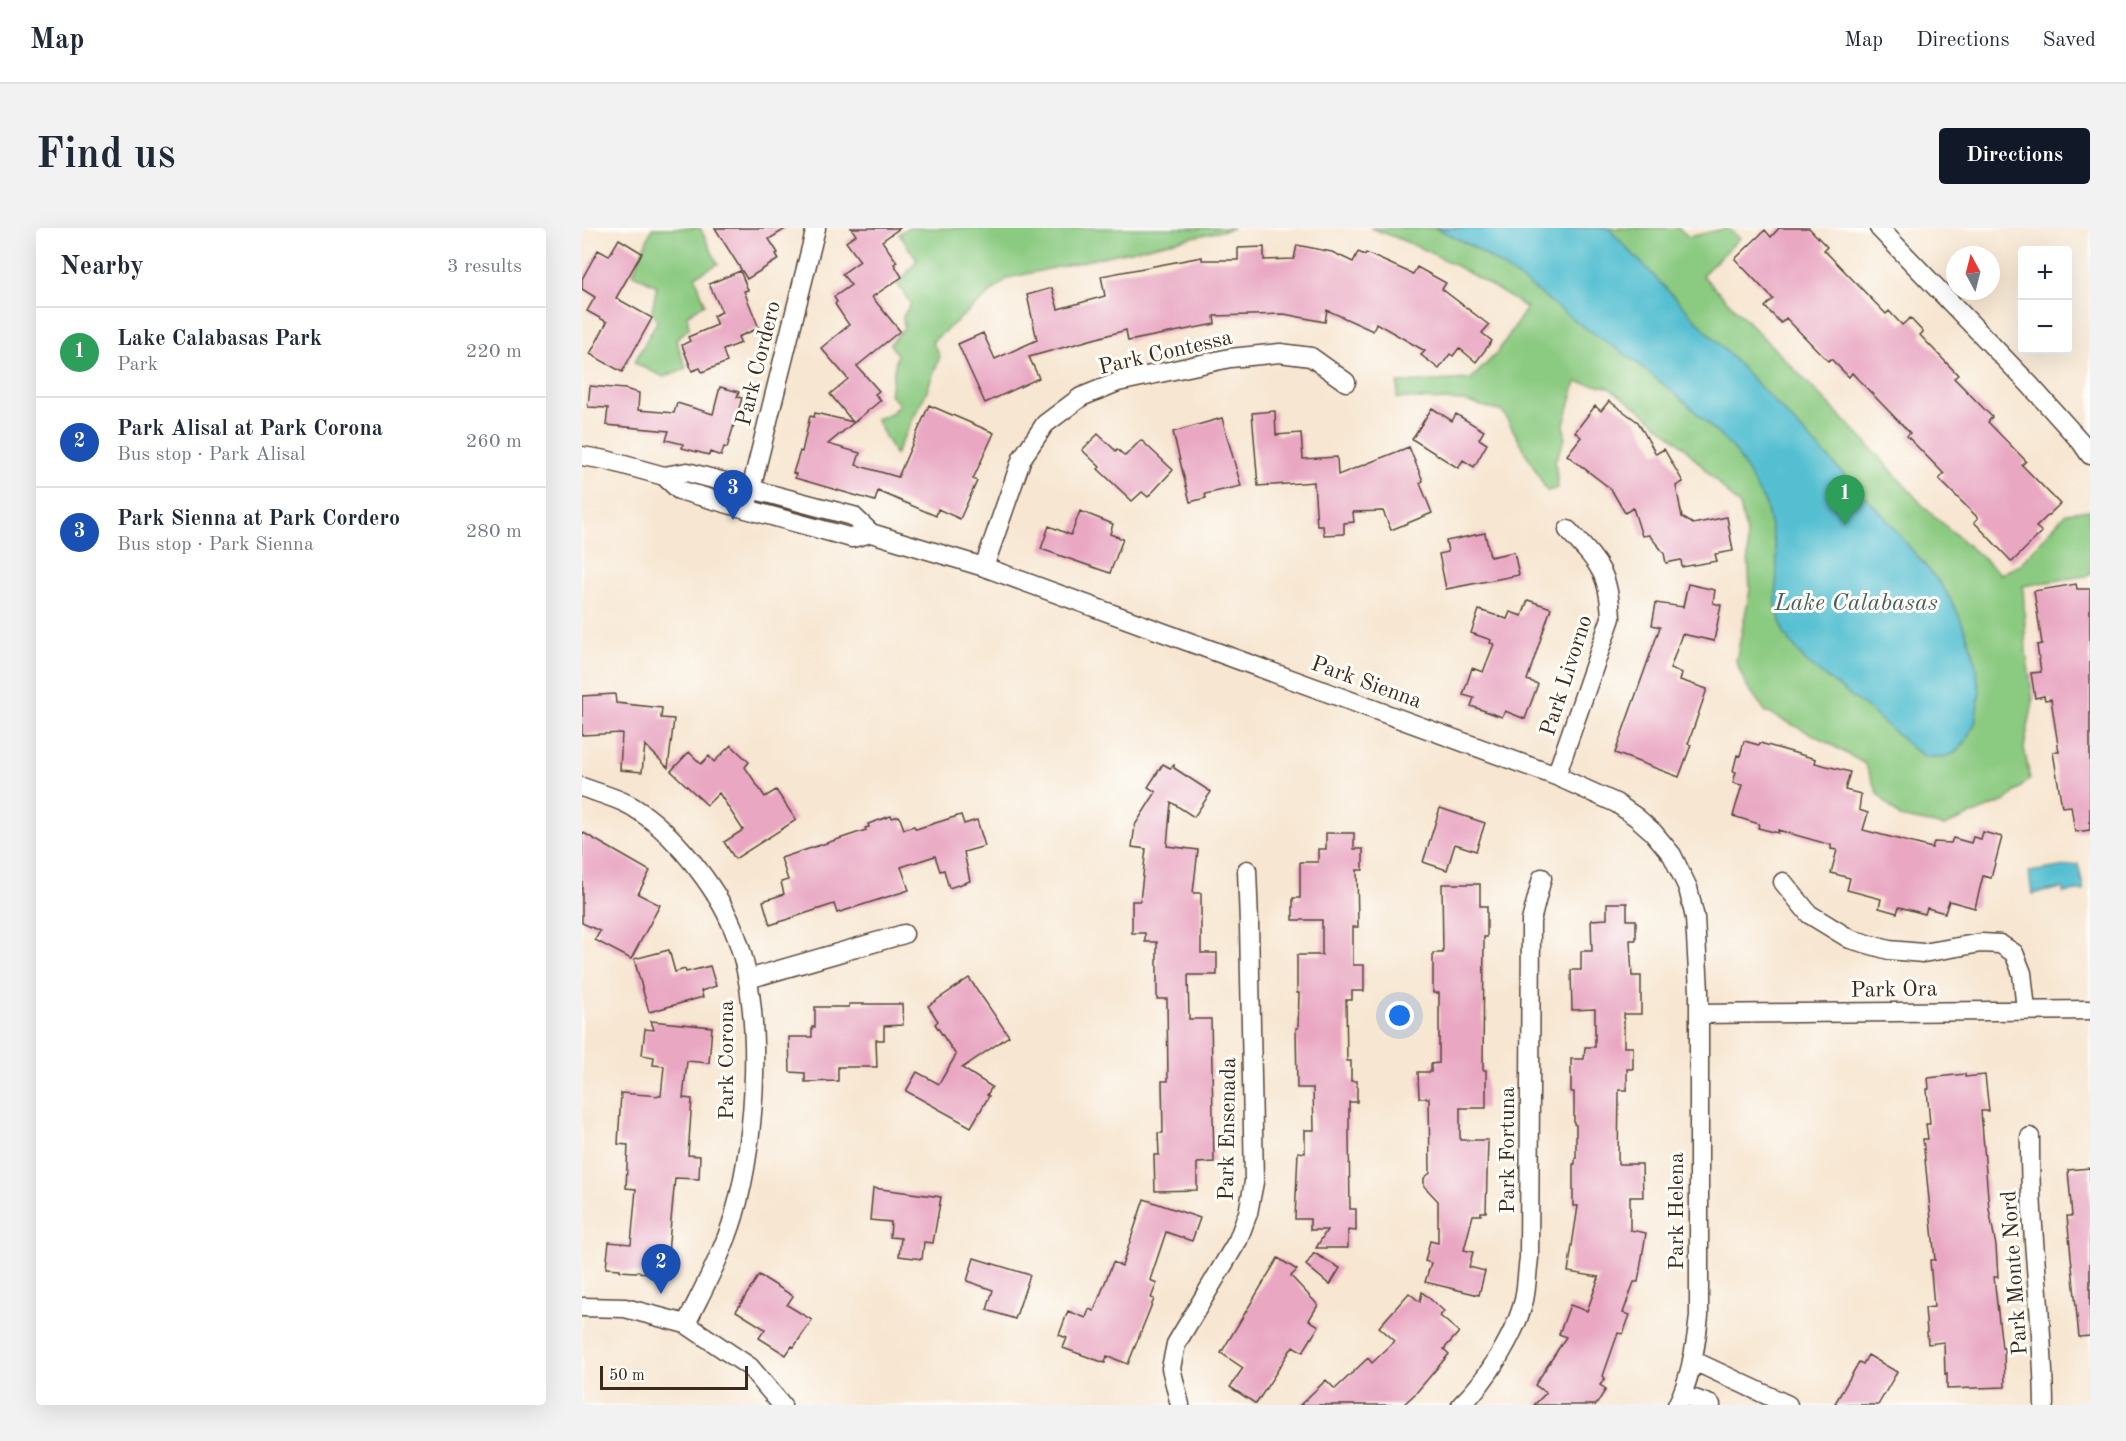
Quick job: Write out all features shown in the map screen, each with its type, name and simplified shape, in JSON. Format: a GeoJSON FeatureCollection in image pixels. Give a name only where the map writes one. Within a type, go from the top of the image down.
{"type":"FeatureCollection","features":[{"type":"Feature","properties":{"kind":"street","name":"Park Cordero"},"geometry":{"type":"LineString","coordinates":[[746,509],[816,228]]}},
{"type":"Feature","properties":{"kind":"street"},"geometry":{"type":"LineString","coordinates":[[1880,228],[2030,385],[2090,455]]}},
{"type":"Feature","properties":{"kind":"street","name":"Park Contessa"},"geometry":{"type":"LineString","coordinates":[[984,567],[1022,458],[1045,424],[1081,396],[1118,382],[1230,358],[1280,353],[1311,357],[1346,382]]}},
{"type":"Feature","properties":{"kind":"street","name":"Park Sienna"},"geometry":{"type":"LineString","coordinates":[[582,456],[606,460],[664,476],[687,472],[853,516],[871,532],[984,567],[1556,776],[1616,803],[1653,832],[1672,855],[1688,888],[1695,918],[1699,1014]]}},
{"type":"Feature","properties":{"kind":"street","name":"Park Sienna"},"geometry":{"type":"LineString","coordinates":[[664,476],[679,490],[852,538],[871,532]]}},
{"type":"Feature","properties":{"kind":"street","name":"Park Livorno"},"geometry":{"type":"LineString","coordinates":[[1556,776],[1611,618],[1610,591],[1599,563],[1568,530]]}},
{"type":"Feature","properties":{"kind":"street","name":"Park Corona"},"geometry":{"type":"LineString","coordinates":[[582,787],[632,806],[672,838],[702,874],[733,928],[748,979],[754,1029],[752,1109],[746,1163],[734,1217],[686,1324]]}},
{"type":"Feature","properties":{"kind":"street","name":"Park Ensenada"},"geometry":{"type":"LineString","coordinates":[[1180,1405],[1172,1368],[1176,1344],[1238,1240],[1248,1213],[1254,1182],[1250,923],[1247,870]]}},
{"type":"Feature","properties":{"kind":"street","name":"Park Fortuna"},"geometry":{"type":"LineString","coordinates":[[1461,1405],[1474,1392],[1506,1343],[1523,1301],[1529,1258],[1531,921],[1542,878]]}},
{"type":"Feature","properties":{"kind":"street"},"geometry":{"type":"LineString","coordinates":[[1783,882],[1809,914],[1850,939],[1889,950],[1923,953],[1981,943],[2000,944],[2014,953],[2022,973],[2026,1010]]}},
{"type":"Feature","properties":{"kind":"street"},"geometry":{"type":"LineString","coordinates":[[748,979],[904,934]]}},
{"type":"Feature","properties":{"kind":"street","name":"Park Ora"},"geometry":{"type":"LineString","coordinates":[[1699,1014],[2090,1010]]}},
{"type":"Feature","properties":{"kind":"street","name":"Park Helena"},"geometry":{"type":"LineString","coordinates":[[1680,1400],[1692,1360],[1698,1316],[1699,1014]]}},
{"type":"Feature","properties":{"kind":"street","name":"Park Monte Nord"},"geometry":{"type":"LineString","coordinates":[[2030,1137],[2030,1173],[2043,1346],[2044,1405]]}},
{"type":"Feature","properties":{"kind":"street"},"geometry":{"type":"LineString","coordinates":[[582,1307],[624,1308],[686,1324],[750,1367],[782,1405]]}},
{"type":"Feature","properties":{"kind":"street"},"geometry":{"type":"LineString","coordinates":[[1692,1360],[1788,1405]]}},
{"type":"Feature","properties":{"kind":"street"},"geometry":{"type":"LineString","coordinates":[[1680,1400],[1711,1405]]}},
{"type":"Feature","properties":{"kind":"green space"},"geometry":{"type":"Polygon","coordinates":[[[652,228],[700,228],[718,264],[695,276],[705,304],[687,315],[689,328],[676,340],[686,368],[664,377],[634,363],[657,321],[652,311],[657,286],[633,274],[652,228]]]}},
{"type":"Feature","properties":{"kind":"green space"},"geometry":{"type":"Polygon","coordinates":[[[907,228],[1234,228],[1008,278],[932,342],[940,356],[926,393],[895,455],[876,419],[891,414],[899,404],[890,394],[897,354],[890,344],[904,328],[903,316],[911,304],[898,285],[917,260],[899,234],[907,228]]]}},
{"type":"Feature","properties":{"kind":"green space"},"geometry":{"type":"Polygon","coordinates":[[[1370,228],[1678,228],[1689,237],[1727,228],[1740,238],[1702,275],[1861,437],[1925,508],[2001,574],[2020,565],[2066,513],[2090,510],[2090,575],[2023,586],[2026,651],[2033,702],[2024,748],[2030,779],[2005,801],[1944,826],[1900,817],[1879,795],[1865,764],[1816,736],[1766,712],[1746,685],[1736,661],[1750,590],[1747,537],[1740,506],[1681,444],[1608,387],[1576,382],[1564,424],[1565,438],[1555,461],[1558,488],[1547,491],[1503,412],[1464,401],[1397,398],[1398,383],[1471,379],[1497,353],[1527,308],[1451,263],[1370,228]]]}},
{"type":"Feature","properties":{"kind":"water","name":"Lake Calabasas"},"geometry":{"type":"Polygon","coordinates":[[[1436,228],[1608,228],[1883,515],[1943,587],[1957,611],[1974,655],[1980,692],[1975,723],[1964,744],[1953,754],[1943,757],[1926,757],[1913,749],[1873,713],[1805,661],[1784,634],[1776,606],[1777,556],[1766,505],[1736,452],[1685,402],[1632,359],[1575,321],[1475,248],[1436,228]]]}},
{"type":"Feature","properties":{"kind":"water"},"geometry":{"type":"Polygon","coordinates":[[[2078,864],[2084,890],[2063,893],[2063,888],[2032,894],[2029,872],[2078,864]]]}},
{"type":"Feature","properties":{"kind":"building"},"geometry":{"type":"Polygon","coordinates":[[[715,228],[787,228],[769,239],[779,259],[747,279],[715,228]]]}},
{"type":"Feature","properties":{"kind":"building"},"geometry":{"type":"Polygon","coordinates":[[[851,228],[900,228],[882,241],[897,262],[894,264],[902,277],[872,297],[900,331],[857,366],[879,391],[875,394],[881,400],[828,444],[860,453],[856,465],[898,477],[929,405],[994,433],[973,479],[977,481],[960,519],[938,509],[936,516],[878,491],[875,501],[795,478],[796,474],[793,473],[800,451],[802,452],[810,416],[814,417],[815,413],[853,422],[830,394],[848,379],[821,348],[849,325],[835,304],[837,302],[834,297],[851,285],[842,274],[860,261],[846,242],[856,235],[851,228]]]}},
{"type":"Feature","properties":{"kind":"building"},"geometry":{"type":"Polygon","coordinates":[[[1779,228],[1809,228],[1827,247],[1824,250],[1886,314],[1889,311],[1902,325],[1910,318],[1923,332],[1920,335],[1958,375],[1954,378],[1992,417],[1988,422],[2026,461],[2022,465],[2060,504],[2036,527],[2042,532],[2012,562],[1974,522],[1978,518],[1939,479],[1944,474],[1907,436],[1910,433],[1852,373],[1849,377],[1831,359],[1828,361],[1786,318],[1781,323],[1765,307],[1773,299],[1735,259],[1765,230],[1771,237],[1779,228]]]}},
{"type":"Feature","properties":{"kind":"building"},"geometry":{"type":"Polygon","coordinates":[[[619,239],[642,253],[616,298],[652,318],[622,372],[590,354],[607,322],[587,311],[595,297],[582,289],[582,279],[598,250],[609,256],[619,239]]]}},
{"type":"Feature","properties":{"kind":"building"},"geometry":{"type":"Polygon","coordinates":[[[1297,245],[1332,252],[1353,262],[1358,252],[1365,255],[1366,253],[1413,274],[1417,267],[1446,283],[1442,289],[1489,325],[1482,333],[1492,341],[1476,362],[1459,348],[1453,356],[1450,354],[1439,369],[1421,355],[1425,351],[1376,323],[1373,331],[1327,310],[1325,322],[1284,314],[1214,316],[1215,324],[1128,341],[1126,330],[1029,357],[1039,378],[985,403],[958,344],[983,333],[995,359],[1037,340],[1027,295],[1052,288],[1058,309],[1105,296],[1101,276],[1202,257],[1202,260],[1238,260],[1238,248],[1264,247],[1264,260],[1294,259],[1297,245]]]}},
{"type":"Feature","properties":{"kind":"building"},"geometry":{"type":"Polygon","coordinates":[[[740,271],[748,290],[744,291],[759,328],[738,337],[741,343],[723,350],[727,362],[702,372],[700,368],[692,371],[682,345],[690,341],[688,337],[717,325],[713,316],[722,312],[709,284],[740,271]]]}},
{"type":"Feature","properties":{"kind":"building"},"geometry":{"type":"Polygon","coordinates":[[[590,386],[625,389],[639,393],[638,410],[674,413],[677,403],[713,414],[720,387],[739,392],[737,397],[742,398],[727,448],[724,447],[721,456],[682,448],[683,444],[666,440],[669,431],[606,425],[608,408],[588,407],[590,386]]]}},
{"type":"Feature","properties":{"kind":"building"},"geometry":{"type":"Polygon","coordinates":[[[1609,401],[1638,422],[1656,454],[1664,449],[1683,482],[1676,486],[1682,517],[1693,524],[1727,517],[1733,551],[1715,554],[1717,561],[1682,567],[1681,560],[1666,563],[1664,553],[1649,535],[1642,536],[1633,508],[1625,513],[1611,489],[1567,455],[1581,437],[1575,432],[1595,406],[1601,411],[1609,401]]]}},
{"type":"Feature","properties":{"kind":"building"},"geometry":{"type":"Polygon","coordinates":[[[1432,408],[1452,421],[1456,414],[1484,431],[1479,439],[1487,444],[1474,467],[1463,460],[1458,468],[1412,439],[1432,408]]]}},
{"type":"Feature","properties":{"kind":"building"},"geometry":{"type":"Polygon","coordinates":[[[1275,411],[1276,435],[1301,433],[1303,459],[1337,457],[1338,475],[1409,447],[1423,481],[1420,483],[1432,513],[1391,530],[1383,511],[1353,512],[1354,522],[1344,523],[1344,534],[1324,535],[1323,526],[1317,526],[1314,482],[1258,486],[1252,413],[1275,411]]]}},
{"type":"Feature","properties":{"kind":"building"},"geometry":{"type":"Polygon","coordinates":[[[1222,418],[1241,486],[1205,494],[1206,498],[1190,502],[1173,432],[1222,418]]]}},
{"type":"Feature","properties":{"kind":"building"},"geometry":{"type":"Polygon","coordinates":[[[1098,434],[1116,451],[1117,449],[1125,456],[1141,440],[1173,470],[1148,497],[1142,492],[1132,501],[1098,469],[1100,467],[1082,450],[1098,434]]]}},
{"type":"Feature","properties":{"kind":"building"},"geometry":{"type":"Polygon","coordinates":[[[1080,511],[1113,524],[1110,534],[1123,539],[1110,573],[1041,549],[1049,526],[1071,535],[1080,511]]]}},
{"type":"Feature","properties":{"kind":"building"},"geometry":{"type":"Polygon","coordinates":[[[1485,533],[1490,557],[1514,552],[1519,575],[1446,589],[1439,554],[1448,552],[1446,541],[1485,533]]]}},
{"type":"Feature","properties":{"kind":"building"},"geometry":{"type":"Polygon","coordinates":[[[1688,584],[1715,590],[1713,603],[1721,605],[1714,641],[1682,634],[1670,669],[1682,673],[1680,680],[1707,689],[1679,777],[1615,753],[1660,627],[1652,625],[1656,603],[1683,607],[1688,584]]]}},
{"type":"Feature","properties":{"kind":"building"},"geometry":{"type":"Polygon","coordinates":[[[2076,584],[2077,589],[2090,589],[2090,830],[2075,832],[2071,806],[2062,807],[2053,752],[2059,752],[2051,699],[2045,700],[2044,696],[2035,698],[2031,673],[2041,672],[2037,645],[2042,644],[2034,591],[2076,584]]]}},
{"type":"Feature","properties":{"kind":"building"},"geometry":{"type":"Polygon","coordinates":[[[1528,600],[1551,608],[1527,680],[1538,684],[1525,719],[1505,711],[1502,717],[1471,706],[1474,698],[1463,695],[1472,668],[1483,672],[1494,644],[1490,643],[1491,640],[1471,633],[1479,610],[1507,619],[1510,612],[1522,616],[1528,600]]]}},
{"type":"Feature","properties":{"kind":"building"},"geometry":{"type":"Polygon","coordinates":[[[615,694],[616,703],[662,708],[661,718],[674,719],[668,768],[645,745],[642,772],[620,770],[622,733],[582,735],[582,696],[615,694]]]}},
{"type":"Feature","properties":{"kind":"building"},"geometry":{"type":"Polygon","coordinates":[[[1744,741],[1759,745],[1760,743],[1816,759],[1815,763],[1850,772],[1845,790],[1861,794],[1859,810],[1868,813],[1863,830],[1932,848],[1934,842],[1951,843],[1953,838],[1971,843],[1973,837],[1981,839],[1983,832],[2002,837],[1991,878],[1983,876],[1975,908],[1949,901],[1945,913],[1927,908],[1925,914],[1899,907],[1897,913],[1879,908],[1881,899],[1847,890],[1850,878],[1831,873],[1837,850],[1831,849],[1831,845],[1778,830],[1778,833],[1758,828],[1759,824],[1733,816],[1742,785],[1733,783],[1736,772],[1733,771],[1744,741]]]}},
{"type":"Feature","properties":{"kind":"building"},"geometry":{"type":"Polygon","coordinates":[[[731,745],[749,762],[745,767],[765,797],[776,790],[796,820],[735,859],[724,842],[743,830],[719,793],[707,805],[671,771],[689,752],[701,764],[709,756],[714,762],[731,745]]]}},
{"type":"Feature","properties":{"kind":"building"},"geometry":{"type":"Polygon","coordinates":[[[1163,764],[1170,768],[1174,765],[1174,768],[1211,792],[1194,817],[1171,802],[1167,846],[1198,850],[1193,893],[1201,893],[1201,953],[1217,953],[1217,975],[1188,975],[1189,1019],[1211,1019],[1214,1162],[1197,1163],[1197,1190],[1155,1191],[1154,1155],[1159,1155],[1158,1133],[1163,1133],[1162,1081],[1168,1081],[1167,999],[1157,999],[1157,942],[1145,942],[1145,933],[1132,933],[1132,901],[1140,901],[1146,849],[1132,847],[1135,825],[1156,792],[1148,787],[1163,764]]]}},
{"type":"Feature","properties":{"kind":"building"},"geometry":{"type":"Polygon","coordinates":[[[1440,808],[1485,823],[1476,851],[1455,844],[1447,870],[1423,862],[1440,808]]]}},
{"type":"Feature","properties":{"kind":"building"},"geometry":{"type":"Polygon","coordinates":[[[961,815],[964,824],[977,820],[985,846],[964,852],[970,881],[949,888],[944,870],[940,871],[935,856],[901,867],[909,890],[837,913],[834,904],[770,925],[763,901],[784,894],[781,882],[788,880],[781,858],[866,830],[865,828],[869,827],[868,824],[891,816],[892,818],[899,816],[904,829],[914,826],[916,829],[961,815]]]}},
{"type":"Feature","properties":{"kind":"building"},"geometry":{"type":"Polygon","coordinates":[[[582,832],[650,871],[638,894],[660,905],[631,959],[595,940],[600,931],[582,923],[582,832]]]}},
{"type":"Feature","properties":{"kind":"building"},"geometry":{"type":"Polygon","coordinates":[[[1326,833],[1354,833],[1354,849],[1363,849],[1363,870],[1357,870],[1358,927],[1353,927],[1353,965],[1364,965],[1364,991],[1352,991],[1352,1000],[1346,1000],[1347,1061],[1351,1061],[1351,1081],[1357,1081],[1357,1102],[1349,1102],[1350,1209],[1356,1209],[1356,1231],[1348,1230],[1348,1248],[1316,1248],[1327,1230],[1310,1230],[1310,1219],[1295,1219],[1298,1152],[1305,1153],[1305,1130],[1314,1130],[1313,1088],[1297,1088],[1296,1028],[1298,1028],[1299,993],[1297,993],[1297,955],[1322,955],[1322,920],[1293,920],[1293,898],[1300,898],[1300,862],[1318,862],[1318,849],[1326,849],[1326,833]]]}},
{"type":"Feature","properties":{"kind":"building"},"geometry":{"type":"Polygon","coordinates":[[[1442,884],[1480,884],[1480,906],[1487,906],[1487,937],[1484,937],[1483,1070],[1486,1070],[1486,1108],[1460,1108],[1460,1140],[1488,1140],[1486,1212],[1473,1215],[1464,1250],[1473,1252],[1469,1267],[1485,1271],[1479,1295],[1425,1282],[1431,1263],[1425,1261],[1430,1241],[1438,1243],[1438,1201],[1424,1186],[1424,1178],[1430,1173],[1429,1098],[1419,1098],[1418,1072],[1431,1072],[1431,1064],[1439,1063],[1439,993],[1433,993],[1433,953],[1443,953],[1442,884]]]}},
{"type":"Feature","properties":{"kind":"building"},"geometry":{"type":"Polygon","coordinates":[[[1607,903],[1627,903],[1627,920],[1636,920],[1636,940],[1630,940],[1632,976],[1641,976],[1641,1014],[1624,1014],[1624,1047],[1633,1047],[1633,1069],[1627,1069],[1627,1090],[1619,1090],[1618,1164],[1642,1164],[1643,1197],[1630,1197],[1630,1230],[1646,1233],[1638,1282],[1634,1282],[1623,1313],[1630,1315],[1623,1334],[1618,1333],[1603,1376],[1605,1378],[1600,1385],[1606,1389],[1596,1405],[1534,1405],[1546,1393],[1535,1385],[1566,1337],[1559,1334],[1570,1305],[1587,1311],[1599,1277],[1568,1272],[1578,1206],[1573,1206],[1576,1125],[1574,1124],[1574,1092],[1571,1092],[1571,1059],[1584,1059],[1585,1047],[1595,1047],[1595,1009],[1572,1010],[1571,970],[1581,970],[1581,951],[1592,951],[1591,920],[1607,919],[1607,903]]]}},
{"type":"Feature","properties":{"kind":"building"},"geometry":{"type":"Polygon","coordinates":[[[669,950],[675,972],[685,969],[686,972],[710,966],[716,986],[701,991],[703,997],[649,1012],[634,959],[669,950]]]}},
{"type":"Feature","properties":{"kind":"building"},"geometry":{"type":"Polygon","coordinates":[[[969,978],[1009,1036],[962,1068],[992,1087],[971,1127],[906,1091],[917,1072],[939,1084],[956,1055],[935,1024],[938,1021],[928,1006],[969,978]]]}},
{"type":"Feature","properties":{"kind":"building"},"geometry":{"type":"Polygon","coordinates":[[[849,1004],[902,1004],[903,1025],[884,1026],[884,1040],[876,1040],[877,1067],[838,1067],[838,1081],[805,1082],[805,1073],[790,1072],[789,1037],[812,1037],[812,1027],[815,1027],[815,1007],[849,1007],[849,1004]]]}},
{"type":"Feature","properties":{"kind":"building"},"geometry":{"type":"Polygon","coordinates":[[[651,1021],[712,1027],[709,1063],[687,1061],[683,1098],[692,1099],[688,1155],[700,1156],[699,1179],[675,1178],[666,1274],[606,1268],[609,1242],[631,1244],[636,1189],[626,1188],[628,1145],[618,1144],[621,1093],[661,1096],[664,1066],[653,1065],[654,1057],[642,1055],[645,1029],[654,1030],[651,1021]]]}},
{"type":"Feature","properties":{"kind":"building"},"geometry":{"type":"Polygon","coordinates":[[[1965,1074],[1965,1077],[1985,1075],[1989,1111],[1981,1111],[1989,1209],[1996,1246],[1998,1277],[1994,1277],[2002,1348],[2004,1348],[2005,1387],[1947,1389],[1944,1342],[1928,1344],[1925,1308],[1934,1307],[1930,1260],[1935,1260],[1923,1139],[1928,1139],[1926,1124],[1930,1124],[1928,1078],[1965,1074]]]}},
{"type":"Feature","properties":{"kind":"building"},"geometry":{"type":"Polygon","coordinates":[[[2090,1168],[2090,1336],[2079,1337],[2067,1216],[2072,1216],[2068,1170],[2090,1168]]]}},
{"type":"Feature","properties":{"kind":"building"},"geometry":{"type":"Polygon","coordinates":[[[873,1188],[941,1197],[933,1243],[924,1242],[922,1259],[899,1256],[901,1238],[890,1237],[891,1222],[870,1220],[873,1188]]]}},
{"type":"Feature","properties":{"kind":"building"},"geometry":{"type":"Polygon","coordinates":[[[1144,1199],[1200,1218],[1192,1241],[1166,1232],[1150,1280],[1157,1283],[1151,1298],[1154,1299],[1128,1364],[1107,1356],[1105,1363],[1063,1348],[1067,1338],[1059,1335],[1068,1311],[1086,1318],[1089,1309],[1094,1311],[1113,1262],[1122,1266],[1144,1199]]]}},
{"type":"Feature","properties":{"kind":"building"},"geometry":{"type":"Polygon","coordinates":[[[1314,1253],[1340,1268],[1330,1285],[1306,1265],[1314,1253]]]}},
{"type":"Feature","properties":{"kind":"building"},"geometry":{"type":"Polygon","coordinates":[[[974,1258],[1030,1275],[1015,1319],[987,1310],[993,1290],[967,1281],[974,1258]]]}},
{"type":"Feature","properties":{"kind":"building"},"geometry":{"type":"Polygon","coordinates":[[[1278,1258],[1297,1270],[1291,1276],[1318,1305],[1309,1320],[1319,1326],[1303,1352],[1293,1346],[1256,1404],[1230,1387],[1243,1368],[1221,1353],[1278,1258]]]}},
{"type":"Feature","properties":{"kind":"building"},"geometry":{"type":"Polygon","coordinates":[[[759,1275],[793,1296],[787,1305],[812,1320],[786,1355],[759,1338],[765,1329],[736,1311],[759,1275]]]}},
{"type":"Feature","properties":{"kind":"building"},"geometry":{"type":"Polygon","coordinates":[[[1422,1292],[1444,1311],[1440,1316],[1459,1332],[1444,1349],[1449,1354],[1416,1393],[1403,1405],[1300,1405],[1326,1380],[1335,1389],[1368,1358],[1372,1363],[1395,1341],[1379,1327],[1409,1293],[1420,1302],[1422,1292]]]}},
{"type":"Feature","properties":{"kind":"building"},"geometry":{"type":"Polygon","coordinates":[[[1868,1355],[1897,1372],[1878,1405],[1834,1405],[1859,1362],[1863,1364],[1868,1355]]]}},
{"type":"Feature","properties":{"kind":"place","name":"Park Sienna at Park Cordero"},"geometry":{"type":"Point","coordinates":[733,520]}},
{"type":"Feature","properties":{"kind":"place","name":"Lake Calabasas Park"},"geometry":{"type":"Point","coordinates":[1845,525]}},
{"type":"Feature","properties":{"kind":"place","name":"Park Alisal at Park Corona"},"geometry":{"type":"Point","coordinates":[661,1294]}}]}
